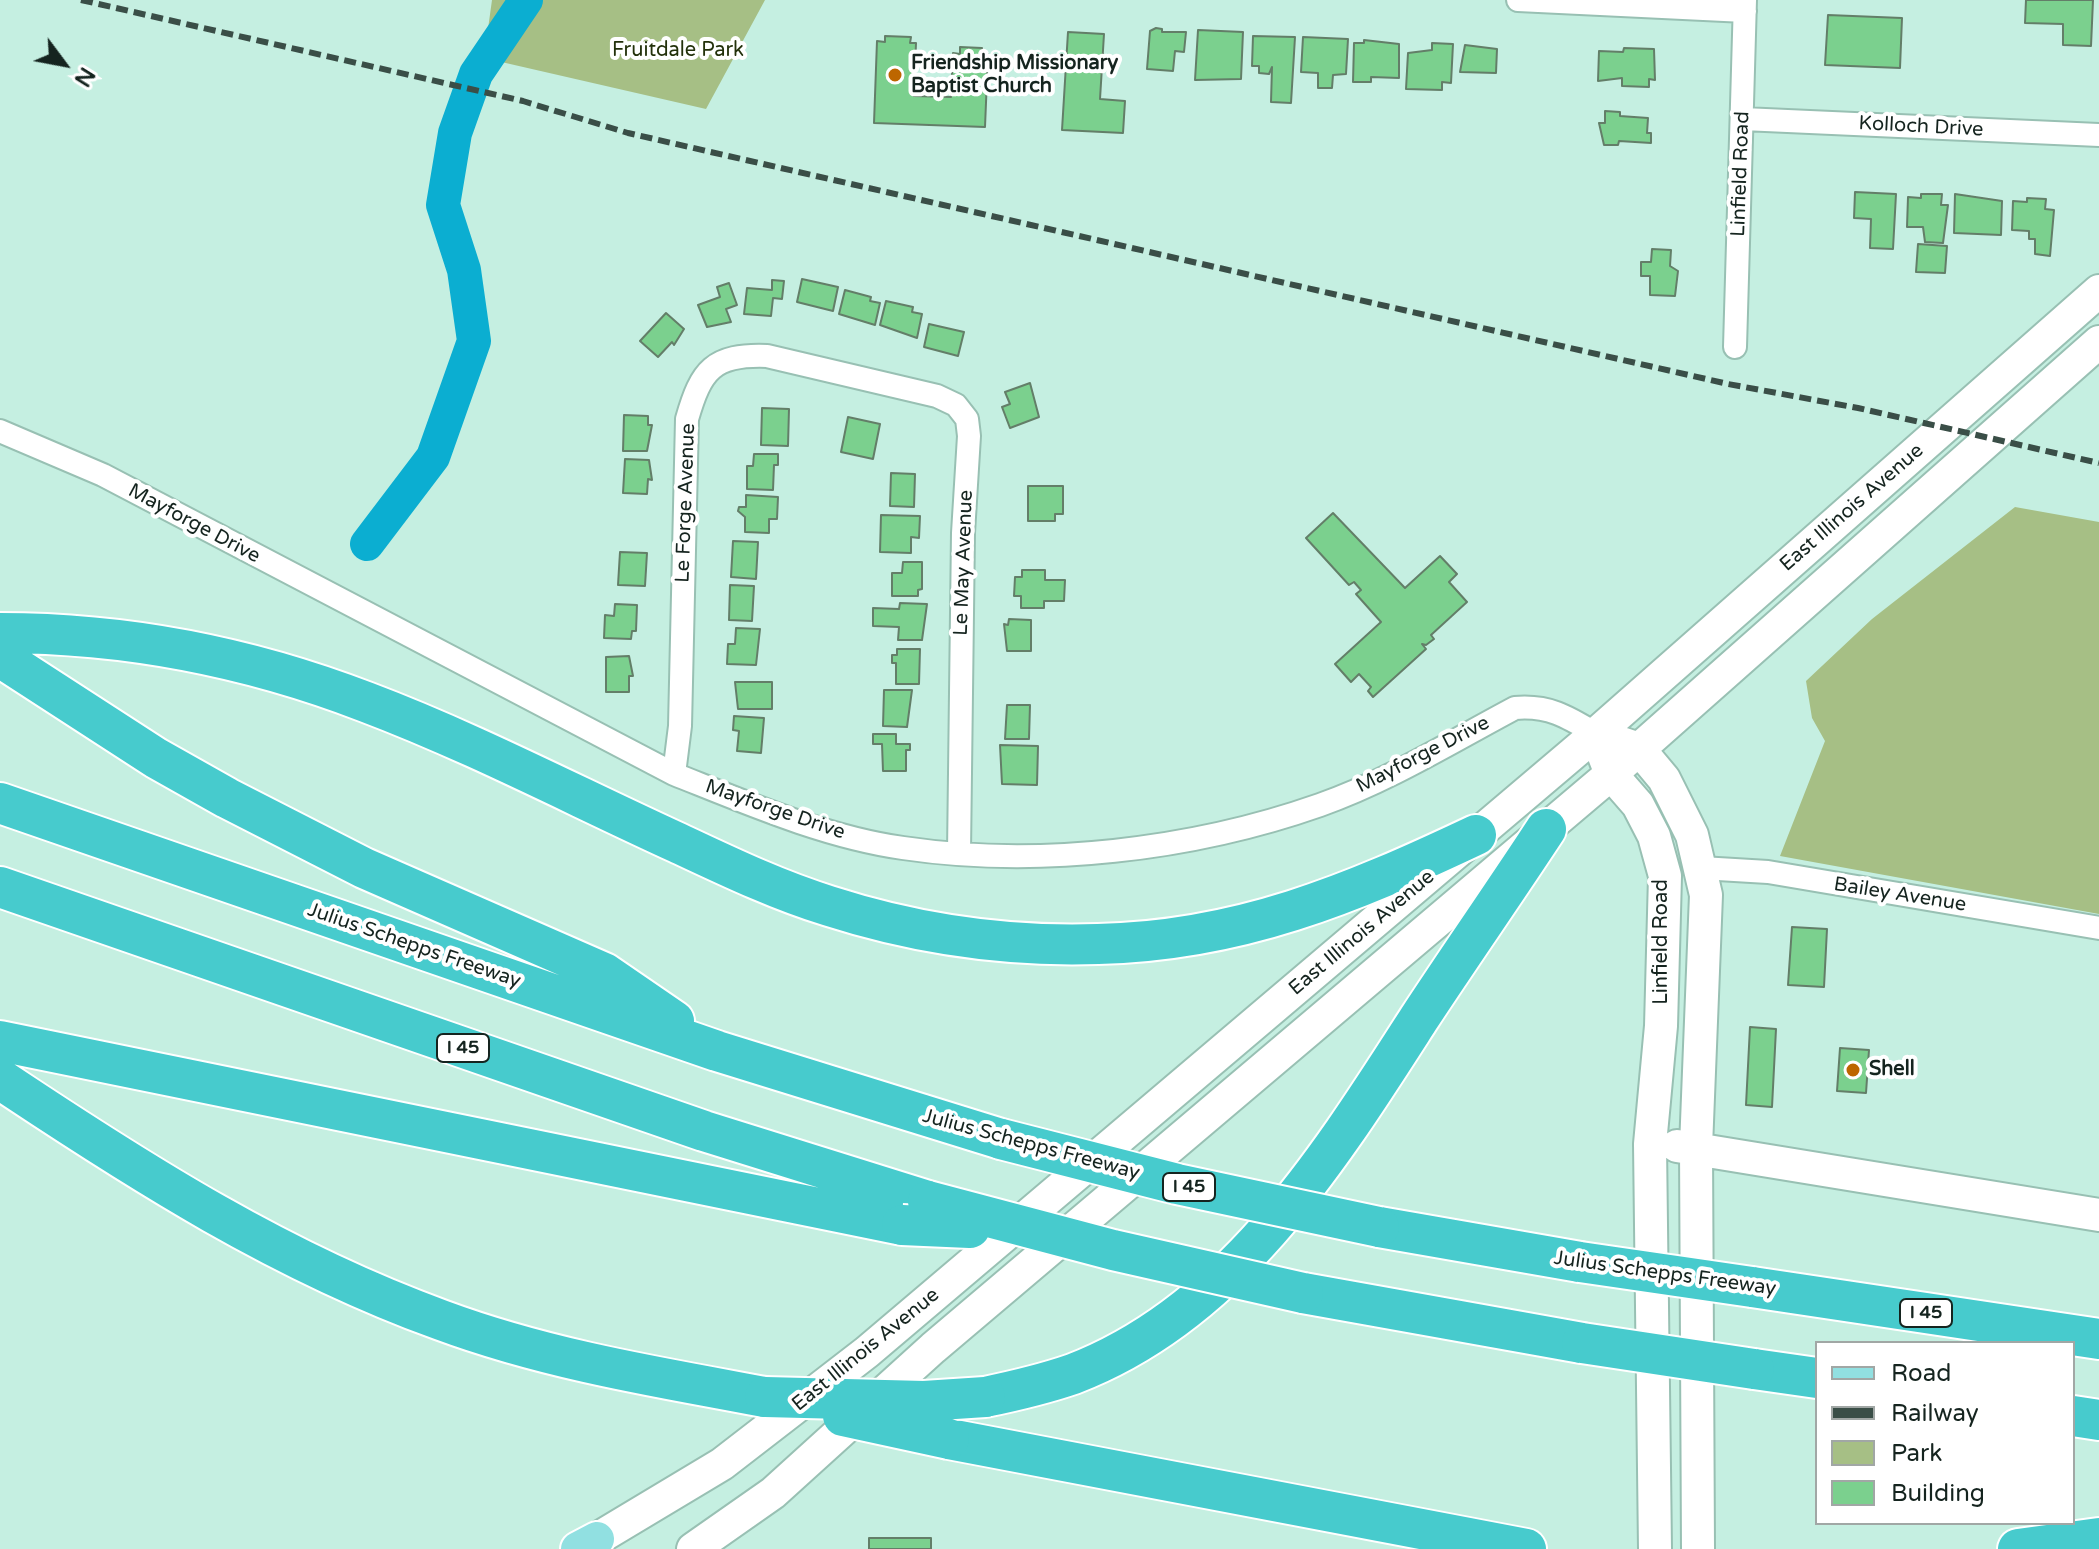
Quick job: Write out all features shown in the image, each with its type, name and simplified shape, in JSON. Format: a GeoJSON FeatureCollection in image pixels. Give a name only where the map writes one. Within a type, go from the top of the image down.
{"type":"FeatureCollection","features":[{"type":"Feature","properties":{"kind":"highway"},"geometry":{"type":"LineString","coordinates":[[0,633],[85,636],[156,644],[303,679],[436,732],[759,881],[883,922],[964,937],[1029,944],[1101,944],[1172,938],[1241,926],[1304,910],[1369,886],[1476,835]]}},
{"type":"Feature","properties":{"kind":"highway"},"geometry":{"type":"LineString","coordinates":[[0,657],[227,798],[364,868],[604,973],[717,1051]]}},
{"type":"Feature","properties":{"kind":"highway","name":"Julius Schepps Freeway"},"geometry":{"type":"LineString","coordinates":[[0,803],[717,1051],[1001,1139],[1177,1184],[1379,1227],[1580,1262],[2099,1339]]}},
{"type":"Feature","properties":{"kind":"highway"},"geometry":{"type":"LineString","coordinates":[[765,1397],[924,1401],[985,1397],[1074,1373],[1166,1324],[1208,1291],[1261,1238],[1344,1135],[1546,829]]}},
{"type":"Feature","properties":{"kind":"highway","name":"I 45"},"geometry":{"type":"LineString","coordinates":[[0,887],[704,1131],[915,1213]]}},
{"type":"Feature","properties":{"kind":"highway"},"geometry":{"type":"LineString","coordinates":[[0,1041],[915,1213],[1041,1232],[1303,1293],[1582,1343],[1815,1378]]}},
{"type":"Feature","properties":{"kind":"highway"},"geometry":{"type":"LineString","coordinates":[[0,1079],[213,1215],[356,1287],[442,1321],[528,1348],[949,1439],[1526,1549]]}},
{"type":"Feature","properties":{"kind":"highway"},"geometry":{"type":"LineString","coordinates":[[2075,1416],[2099,1420]]}},
{"type":"Feature","properties":{"kind":"highway"},"geometry":{"type":"LineString","coordinates":[[2018,1549],[2099,1538]]}},
{"type":"Feature","properties":{"kind":"main road","name":"East Illinois Avenue"},"geometry":{"type":"LineString","coordinates":[[588,1546],[722,1464],[867,1352],[1596,734],[2099,291]]}},
{"type":"Feature","properties":{"kind":"main road","name":"East Illinois Avenue"},"geometry":{"type":"LineString","coordinates":[[693,1549],[773,1493],[933,1348],[1611,774],[2099,342]]}},
{"type":"Feature","properties":{"kind":"main road"},"geometry":{"type":"LineString","coordinates":[[1596,734],[1639,749]]}},
{"type":"Feature","properties":{"kind":"main road","name":"Linfield Road"},"geometry":{"type":"LineString","coordinates":[[1596,734],[1611,774],[1638,805],[1654,836],[1665,876],[1661,1026],[1650,1144],[1655,1549]]}},
{"type":"Feature","properties":{"kind":"main road","name":"Linfield Road"},"geometry":{"type":"LineString","coordinates":[[1639,749],[1664,779],[1692,835],[1706,895],[1696,1147],[1698,1549]]}},
{"type":"Feature","properties":{"kind":"main road"},"geometry":{"type":"LineString","coordinates":[[1650,1144],[1696,1147],[2099,1215]]}},
{"type":"Feature","properties":{"kind":"street"},"geometry":{"type":"LineString","coordinates":[[1518,0],[1745,6]]}},
{"type":"Feature","properties":{"kind":"street","name":"Linfield Road"},"geometry":{"type":"LineString","coordinates":[[1735,347],[1745,6]]}},
{"type":"Feature","properties":{"kind":"street","name":"Kolloch Drive"},"geometry":{"type":"LineString","coordinates":[[1743,119],[2099,135]]}},
{"type":"Feature","properties":{"kind":"street","name":"Le Forge Avenue"},"geometry":{"type":"LineString","coordinates":[[674,774],[680,726],[687,419],[695,391],[705,372],[721,361],[744,355],[767,356],[835,372]]}},
{"type":"Feature","properties":{"kind":"street","name":"Le May Avenue"},"geometry":{"type":"LineString","coordinates":[[835,372],[937,396],[956,405],[967,419],[959,852]]}},
{"type":"Feature","properties":{"kind":"street","name":"Mayforge Drive"},"geometry":{"type":"LineString","coordinates":[[0,431],[103,475],[674,774],[744,802],[858,839],[904,848],[1086,855],[1173,844],[1245,828],[1321,805],[1384,778],[1515,708],[1535,706],[1558,711],[1596,734]]}},
{"type":"Feature","properties":{"kind":"street","name":"Bailey Avenue"},"geometry":{"type":"LineString","coordinates":[[1701,868],[1768,872],[2099,928]]}},
{"type":"Feature","properties":{"kind":"street"},"geometry":{"type":"LineString","coordinates":[[1661,1026],[1703,1028]]}},
{"type":"Feature","properties":{"kind":"green space","name":"Fruitdale Park"},"geometry":{"type":"Polygon","coordinates":[[[492,0],[765,0],[706,109],[484,58],[492,0]]]}},
{"type":"Feature","properties":{"kind":"green space"},"geometry":{"type":"Polygon","coordinates":[[[2015,507],[2099,522],[2099,914],[1780,856],[1825,741],[1812,718],[1806,681],[1872,619],[2015,507]]]}},
{"type":"Feature","properties":{"kind":"building"},"geometry":{"type":"Polygon","coordinates":[[[2026,0],[2093,0],[2091,46],[2063,45],[2063,24],[2025,23],[2026,0]]]}},
{"type":"Feature","properties":{"kind":"building"},"geometry":{"type":"Polygon","coordinates":[[[1828,15],[1902,18],[1900,68],[1825,65],[1828,15]]]}},
{"type":"Feature","properties":{"kind":"building"},"geometry":{"type":"Polygon","coordinates":[[[1162,29],[1162,32],[1186,32],[1184,52],[1175,51],[1173,71],[1147,69],[1150,31],[1162,29]]]}},
{"type":"Feature","properties":{"kind":"building"},"geometry":{"type":"Polygon","coordinates":[[[1198,30],[1243,32],[1241,79],[1195,80],[1198,30]]]}},
{"type":"Feature","properties":{"kind":"building"},"geometry":{"type":"Polygon","coordinates":[[[1068,32],[1104,34],[1100,99],[1125,101],[1123,133],[1062,130],[1068,32]]]}},
{"type":"Feature","properties":{"kind":"building","name":"Friendship Missionary Baptist Church"},"geometry":{"type":"Polygon","coordinates":[[[885,36],[911,37],[910,43],[916,43],[914,96],[951,97],[953,53],[960,54],[960,47],[982,48],[981,54],[988,54],[985,127],[874,123],[877,41],[885,42],[885,36]]]}},
{"type":"Feature","properties":{"kind":"building"},"geometry":{"type":"Polygon","coordinates":[[[1253,36],[1295,37],[1291,103],[1271,102],[1272,67],[1269,74],[1259,73],[1259,66],[1252,66],[1253,36]]]}},
{"type":"Feature","properties":{"kind":"building"},"geometry":{"type":"Polygon","coordinates":[[[1303,37],[1348,39],[1346,74],[1333,75],[1332,88],[1318,88],[1318,73],[1301,72],[1303,37]]]}},
{"type":"Feature","properties":{"kind":"building"},"geometry":{"type":"Polygon","coordinates":[[[1364,40],[1399,44],[1399,78],[1371,77],[1371,82],[1353,82],[1354,43],[1364,43],[1364,40]]]}},
{"type":"Feature","properties":{"kind":"building"},"geometry":{"type":"Polygon","coordinates":[[[1432,43],[1453,44],[1451,83],[1442,82],[1442,90],[1406,89],[1408,53],[1432,50],[1432,43]]]}},
{"type":"Feature","properties":{"kind":"building"},"geometry":{"type":"Polygon","coordinates":[[[1465,45],[1497,49],[1496,73],[1460,72],[1465,45]]]}},
{"type":"Feature","properties":{"kind":"building"},"geometry":{"type":"Polygon","coordinates":[[[1624,48],[1654,49],[1655,80],[1649,79],[1649,87],[1622,86],[1622,78],[1598,81],[1599,51],[1623,52],[1624,48]]]}},
{"type":"Feature","properties":{"kind":"building"},"geometry":{"type":"Polygon","coordinates":[[[1605,111],[1620,112],[1620,116],[1648,118],[1647,133],[1651,133],[1651,143],[1619,141],[1618,145],[1604,145],[1599,123],[1605,123],[1605,111]]]}},
{"type":"Feature","properties":{"kind":"building"},"geometry":{"type":"Polygon","coordinates":[[[1855,192],[1896,194],[1893,249],[1870,248],[1871,219],[1854,218],[1855,192]]]}},
{"type":"Feature","properties":{"kind":"building"},"geometry":{"type":"Polygon","coordinates":[[[1921,194],[1942,194],[1941,205],[1948,205],[1943,243],[1925,242],[1923,227],[1907,227],[1908,197],[1921,198],[1921,194]]]}},
{"type":"Feature","properties":{"kind":"building"},"geometry":{"type":"Polygon","coordinates":[[[1955,194],[2002,201],[2001,235],[1954,233],[1955,194]]]}},
{"type":"Feature","properties":{"kind":"building"},"geometry":{"type":"Polygon","coordinates":[[[2027,198],[2046,199],[2045,209],[2054,210],[2050,256],[2035,254],[2035,239],[2029,239],[2029,231],[2012,230],[2013,201],[2027,202],[2027,198]]]}},
{"type":"Feature","properties":{"kind":"building"},"geometry":{"type":"Polygon","coordinates":[[[1918,244],[1947,246],[1945,273],[1916,272],[1918,244]]]}},
{"type":"Feature","properties":{"kind":"building"},"geometry":{"type":"Polygon","coordinates":[[[1652,249],[1671,250],[1670,266],[1678,271],[1675,296],[1650,295],[1650,276],[1641,276],[1641,262],[1651,262],[1652,249]]]}},
{"type":"Feature","properties":{"kind":"building"},"geometry":{"type":"Polygon","coordinates":[[[802,279],[838,287],[833,311],[797,302],[802,279]]]}},
{"type":"Feature","properties":{"kind":"building"},"geometry":{"type":"Polygon","coordinates":[[[772,280],[784,281],[782,299],[773,298],[771,316],[744,314],[747,288],[772,290],[772,280]]]}},
{"type":"Feature","properties":{"kind":"building"},"geometry":{"type":"Polygon","coordinates":[[[729,283],[737,305],[726,309],[731,322],[707,327],[698,305],[720,297],[717,287],[729,283]]]}},
{"type":"Feature","properties":{"kind":"building"},"geometry":{"type":"Polygon","coordinates":[[[845,290],[871,297],[870,301],[880,303],[875,325],[839,314],[845,290]]]}},
{"type":"Feature","properties":{"kind":"building"},"geometry":{"type":"Polygon","coordinates":[[[886,301],[913,307],[912,312],[922,314],[917,338],[880,325],[886,301]]]}},
{"type":"Feature","properties":{"kind":"building"},"geometry":{"type":"Polygon","coordinates":[[[666,313],[684,329],[674,345],[672,342],[658,357],[640,341],[666,313]]]}},
{"type":"Feature","properties":{"kind":"building"},"geometry":{"type":"Polygon","coordinates":[[[929,324],[964,332],[958,356],[924,347],[929,324]]]}},
{"type":"Feature","properties":{"kind":"building"},"geometry":{"type":"Polygon","coordinates":[[[1030,383],[1039,417],[1010,428],[1002,407],[1010,404],[1005,392],[1030,383]]]}},
{"type":"Feature","properties":{"kind":"building"},"geometry":{"type":"Polygon","coordinates":[[[762,408],[789,409],[788,446],[761,445],[762,408]]]}},
{"type":"Feature","properties":{"kind":"building"},"geometry":{"type":"Polygon","coordinates":[[[624,415],[648,416],[648,425],[652,425],[647,451],[623,451],[624,415]]]}},
{"type":"Feature","properties":{"kind":"building"},"geometry":{"type":"Polygon","coordinates":[[[848,417],[880,424],[873,459],[841,452],[848,417]]]}},
{"type":"Feature","properties":{"kind":"building"},"geometry":{"type":"Polygon","coordinates":[[[754,454],[778,454],[778,465],[774,465],[773,490],[747,489],[747,466],[753,466],[754,454]]]}},
{"type":"Feature","properties":{"kind":"building"},"geometry":{"type":"Polygon","coordinates":[[[625,459],[649,460],[652,480],[648,479],[647,494],[623,493],[625,459]]]}},
{"type":"Feature","properties":{"kind":"building"},"geometry":{"type":"Polygon","coordinates":[[[891,473],[915,474],[914,507],[890,506],[891,473]]]}},
{"type":"Feature","properties":{"kind":"building"},"geometry":{"type":"Polygon","coordinates":[[[1028,486],[1063,486],[1063,514],[1055,514],[1055,521],[1028,521],[1028,486]]]}},
{"type":"Feature","properties":{"kind":"building"},"geometry":{"type":"Polygon","coordinates":[[[746,495],[778,497],[777,519],[769,519],[769,533],[745,532],[745,517],[738,511],[739,507],[746,507],[746,495]]]}},
{"type":"Feature","properties":{"kind":"building"},"geometry":{"type":"Polygon","coordinates":[[[1333,513],[1405,588],[1440,556],[1457,574],[1449,582],[1467,602],[1431,635],[1434,639],[1426,645],[1422,644],[1426,649],[1373,697],[1368,691],[1371,687],[1359,674],[1351,682],[1335,664],[1381,622],[1356,594],[1361,590],[1354,582],[1349,585],[1306,538],[1333,513]]]}},
{"type":"Feature","properties":{"kind":"building"},"geometry":{"type":"Polygon","coordinates":[[[881,515],[920,516],[919,538],[911,537],[911,553],[880,552],[881,515]]]}},
{"type":"Feature","properties":{"kind":"building"},"geometry":{"type":"Polygon","coordinates":[[[733,541],[758,542],[756,579],[731,577],[733,541]]]}},
{"type":"Feature","properties":{"kind":"building"},"geometry":{"type":"Polygon","coordinates":[[[620,552],[647,553],[645,586],[618,585],[620,552]]]}},
{"type":"Feature","properties":{"kind":"building"},"geometry":{"type":"Polygon","coordinates":[[[903,562],[922,562],[922,589],[918,590],[918,596],[892,596],[892,573],[902,573],[903,562]]]}},
{"type":"Feature","properties":{"kind":"building"},"geometry":{"type":"Polygon","coordinates":[[[1022,570],[1045,570],[1045,580],[1065,580],[1064,601],[1044,601],[1044,608],[1021,608],[1021,596],[1014,596],[1015,577],[1022,577],[1022,570]]]}},
{"type":"Feature","properties":{"kind":"building"},"geometry":{"type":"Polygon","coordinates":[[[730,585],[754,586],[752,621],[729,620],[730,585]]]}},
{"type":"Feature","properties":{"kind":"building"},"geometry":{"type":"Polygon","coordinates":[[[900,603],[927,604],[922,640],[898,640],[899,627],[873,626],[873,608],[899,609],[900,603]]]}},
{"type":"Feature","properties":{"kind":"building"},"geometry":{"type":"Polygon","coordinates":[[[615,604],[637,605],[636,631],[632,631],[631,639],[604,638],[605,615],[614,616],[615,604]]]}},
{"type":"Feature","properties":{"kind":"building"},"geometry":{"type":"Polygon","coordinates":[[[1009,619],[1031,620],[1031,651],[1007,651],[1004,624],[1008,625],[1009,619]]]}},
{"type":"Feature","properties":{"kind":"building"},"geometry":{"type":"Polygon","coordinates":[[[736,628],[760,629],[756,665],[727,664],[728,644],[735,644],[736,628]]]}},
{"type":"Feature","properties":{"kind":"building"},"geometry":{"type":"Polygon","coordinates":[[[897,649],[920,649],[919,684],[896,684],[896,663],[892,663],[892,655],[897,655],[897,649]]]}},
{"type":"Feature","properties":{"kind":"building"},"geometry":{"type":"Polygon","coordinates":[[[629,656],[633,676],[629,676],[629,692],[606,692],[606,657],[629,656]]]}},
{"type":"Feature","properties":{"kind":"building"},"geometry":{"type":"Polygon","coordinates":[[[735,682],[772,682],[772,709],[738,709],[735,682]]]}},
{"type":"Feature","properties":{"kind":"building"},"geometry":{"type":"Polygon","coordinates":[[[884,690],[912,690],[907,727],[883,726],[884,690]]]}},
{"type":"Feature","properties":{"kind":"building"},"geometry":{"type":"Polygon","coordinates":[[[1007,705],[1030,705],[1029,739],[1005,739],[1007,705]]]}},
{"type":"Feature","properties":{"kind":"building"},"geometry":{"type":"Polygon","coordinates":[[[734,716],[764,718],[761,753],[737,751],[739,731],[733,730],[734,716]]]}},
{"type":"Feature","properties":{"kind":"building"},"geometry":{"type":"Polygon","coordinates":[[[873,734],[896,734],[896,744],[910,744],[910,750],[906,750],[906,771],[883,771],[882,744],[873,744],[873,734]]]}},
{"type":"Feature","properties":{"kind":"building"},"geometry":{"type":"Polygon","coordinates":[[[1000,745],[1038,746],[1037,785],[1002,784],[1000,745]]]}},
{"type":"Feature","properties":{"kind":"building"},"geometry":{"type":"Polygon","coordinates":[[[1792,927],[1827,929],[1824,987],[1788,985],[1792,927]]]}},
{"type":"Feature","properties":{"kind":"building"},"geometry":{"type":"Polygon","coordinates":[[[1750,1027],[1776,1029],[1772,1107],[1746,1105],[1750,1027]]]}},
{"type":"Feature","properties":{"kind":"building","name":"Shell"},"geometry":{"type":"Polygon","coordinates":[[[1840,1048],[1869,1050],[1866,1093],[1837,1091],[1840,1048]]]}},
{"type":"Feature","properties":{"kind":"building"},"geometry":{"type":"Polygon","coordinates":[[[869,1538],[931,1538],[931,1549],[869,1549],[869,1538]]]}},
{"type":"Feature","properties":{"kind":"waterway"},"geometry":{"type":"LineString","coordinates":[[367,544],[433,457],[474,341],[464,270],[443,205],[455,133],[476,74],[526,0]]}},
{"type":"Feature","properties":{"kind":"railway"},"geometry":{"type":"LineString","coordinates":[[81,0],[523,101],[628,133],[1728,384],[1858,408],[2099,463]]}},
{"type":"Feature","properties":{"kind":"place","name":"Friendship Missionary Baptist Church"},"geometry":{"type":"Point","coordinates":[895,75]}},
{"type":"Feature","properties":{"kind":"place","name":"Shell"},"geometry":{"type":"Point","coordinates":[1853,1070]}}]}
